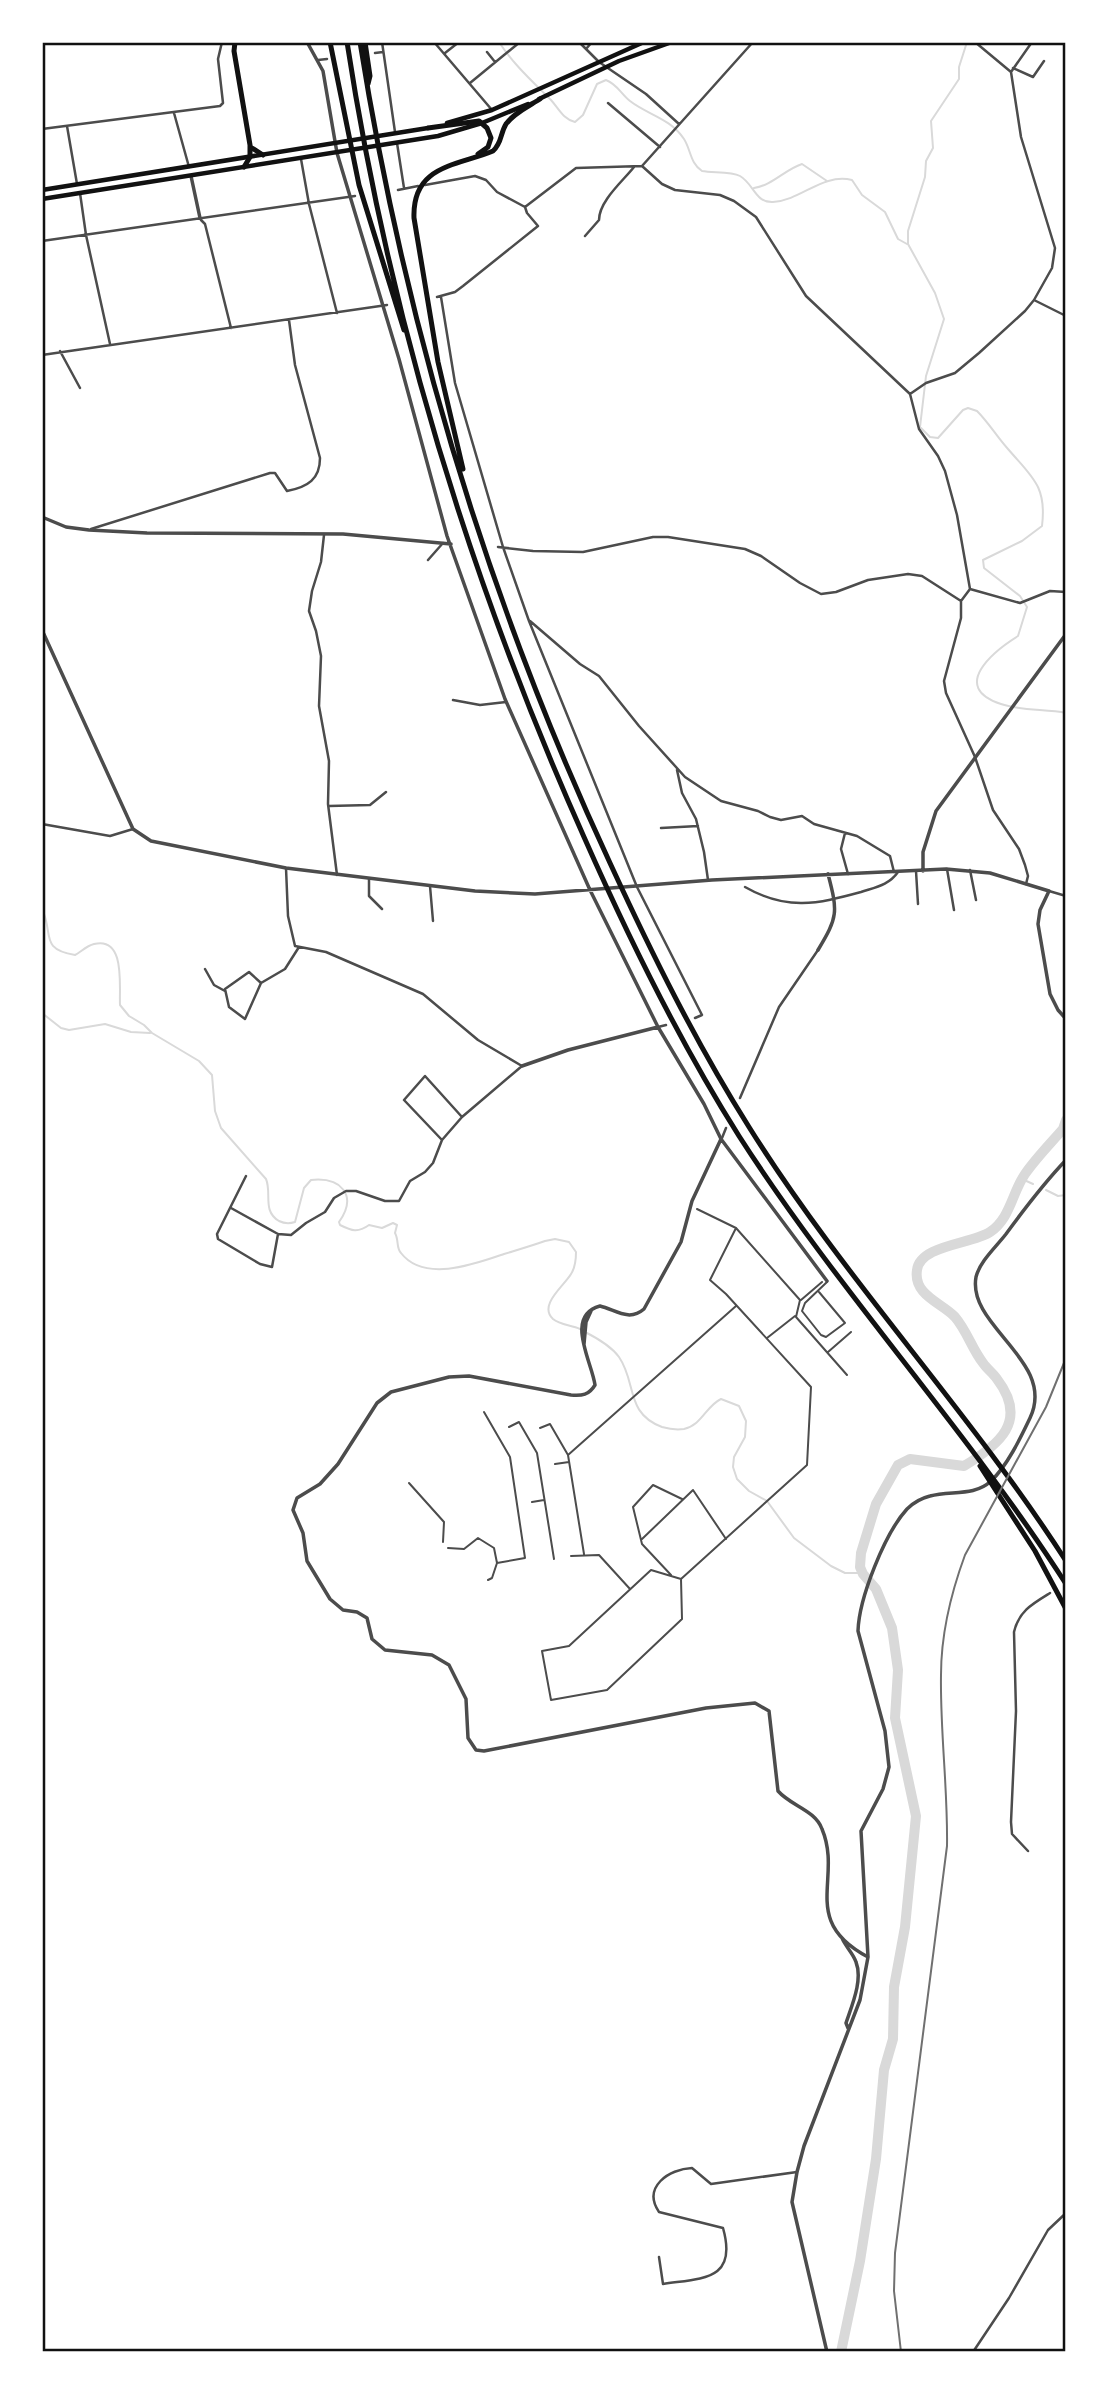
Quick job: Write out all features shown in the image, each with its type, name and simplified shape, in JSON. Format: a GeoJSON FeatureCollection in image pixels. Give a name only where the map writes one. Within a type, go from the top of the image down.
{"type":"FeatureCollection","features":[{"type":"Feature","properties":{"kind":"highway"},"geometry":{"type":"LineString","coordinates":[[235,42],[234,51],[250,145],[250,157],[244,167]]}},
{"type":"Feature","properties":{"kind":"highway"},"geometry":{"type":"LineString","coordinates":[[330,42],[365,207],[459,511],[505,645],[555,772],[604,882],[670,1016],[738,1134],[843,1284],[956,1427],[1066,1584]]}},
{"type":"Feature","properties":{"kind":"highway"},"geometry":{"type":"LineString","coordinates":[[347,42],[366,155],[416,367]]}},
{"type":"Feature","properties":{"kind":"highway"},"geometry":{"type":"LineString","coordinates":[[359,42],[379,152],[428,364],[471,507],[545,713],[618,880],[682,1011],[755,1136],[832,1247],[1035,1512],[1066,1561]]}},
{"type":"Feature","properties":{"kind":"highway"},"geometry":{"type":"LineString","coordinates":[[366,42],[370,76],[367,88]]}},
{"type":"Feature","properties":{"kind":"highway"},"geometry":{"type":"LineString","coordinates":[[428,128],[492,110],[644,42]]}},
{"type":"Feature","properties":{"kind":"highway"},"geometry":{"type":"LineString","coordinates":[[42,199],[438,136],[482,123],[606,67],[672,42]]}},
{"type":"Feature","properties":{"kind":"highway"},"geometry":{"type":"LineString","coordinates":[[471,507],[439,362],[414,218],[415,199],[419,189],[432,174],[443,167],[496,149],[509,121],[540,99]]}},
{"type":"Feature","properties":{"kind":"highway"},"geometry":{"type":"LineString","coordinates":[[42,190],[473,121],[482,123],[491,134],[489,145],[483,152],[467,160]]}},
{"type":"Feature","properties":{"kind":"highway"},"geometry":{"type":"LineString","coordinates":[[250,145],[255,152],[264,155]]}},
{"type":"Feature","properties":{"kind":"highway"},"geometry":{"type":"LineString","coordinates":[[1021,1522],[1066,1609]]}},
{"type":"Feature","properties":{"kind":"highway"},"geometry":{"type":"LineString","coordinates":[[1046,1529],[1066,1555]]}},
{"type":"Feature","properties":{"kind":"street"},"geometry":{"type":"LineString","coordinates":[[42,129],[220,106],[223,103],[218,59],[222,42]]}},
{"type":"Feature","properties":{"kind":"street"},"geometry":{"type":"LineString","coordinates":[[307,42],[318,60],[326,83],[337,153],[385,306],[451,544],[506,702],[590,890],[658,1027],[704,1104],[721,1139],[825,1282]]}},
{"type":"Feature","properties":{"kind":"street"},"geometry":{"type":"LineString","coordinates":[[382,42],[395,134]]}},
{"type":"Feature","properties":{"kind":"street"},"geometry":{"type":"LineString","coordinates":[[434,42],[492,110]]}},
{"type":"Feature","properties":{"kind":"street"},"geometry":{"type":"LineString","coordinates":[[444,53],[459,42]]}},
{"type":"Feature","properties":{"kind":"street"},"geometry":{"type":"LineString","coordinates":[[470,83],[520,42]]}},
{"type":"Feature","properties":{"kind":"street"},"geometry":{"type":"LineString","coordinates":[[539,42],[558,42]]}},
{"type":"Feature","properties":{"kind":"street"},"geometry":{"type":"LineString","coordinates":[[579,42],[599,62],[646,94],[680,124]]}},
{"type":"Feature","properties":{"kind":"street"},"geometry":{"type":"LineString","coordinates":[[586,49],[592,42]]}},
{"type":"Feature","properties":{"kind":"street"},"geometry":{"type":"LineString","coordinates":[[525,207],[576,168],[642,166],[753,42]]}},
{"type":"Feature","properties":{"kind":"street"},"geometry":{"type":"LineString","coordinates":[[975,42],[1012,70],[1032,77],[1044,61]]}},
{"type":"Feature","properties":{"kind":"street"},"geometry":{"type":"LineString","coordinates":[[910,394],[926,383],[938,380],[964,366],[1034,300],[1052,268],[1055,248],[1021,137],[1012,70],[1032,42]]}},
{"type":"Feature","properties":{"kind":"street"},"geometry":{"type":"LineString","coordinates":[[375,53],[383,52]]}},
{"type":"Feature","properties":{"kind":"street"},"geometry":{"type":"LineString","coordinates":[[487,52],[495,62]]}},
{"type":"Feature","properties":{"kind":"street"},"geometry":{"type":"LineString","coordinates":[[318,60],[327,59]]}},
{"type":"Feature","properties":{"kind":"street"},"geometry":{"type":"LineString","coordinates":[[608,103],[660,147]]}},
{"type":"Feature","properties":{"kind":"street"},"geometry":{"type":"LineString","coordinates":[[174,113],[189,167]]}},
{"type":"Feature","properties":{"kind":"street"},"geometry":{"type":"LineString","coordinates":[[67,126],[77,184]]}},
{"type":"Feature","properties":{"kind":"street"},"geometry":{"type":"LineString","coordinates":[[397,142],[404,188]]}},
{"type":"Feature","properties":{"kind":"street"},"geometry":{"type":"LineString","coordinates":[[301,159],[309,204],[337,313]]}},
{"type":"Feature","properties":{"kind":"street"},"geometry":{"type":"LineString","coordinates":[[642,166],[662,184],[675,190],[720,195],[748,210],[774,242],[806,296],[910,394],[919,429],[945,471],[957,515],[970,589],[961,601],[961,618],[944,681],[946,693],[975,757],[993,810],[1019,849],[1026,865],[1026,884]]}},
{"type":"Feature","properties":{"kind":"street"},"geometry":{"type":"LineString","coordinates":[[585,236],[599,220],[599,213],[611,194],[634,167]]}},
{"type":"Feature","properties":{"kind":"street"},"geometry":{"type":"LineString","coordinates":[[191,176],[230,328]]}},
{"type":"Feature","properties":{"kind":"street"},"geometry":{"type":"LineString","coordinates":[[398,190],[481,177],[497,192],[525,207],[527,214],[538,226],[463,286],[439,297],[455,383],[500,547],[637,887],[702,1015],[695,1018]]}},
{"type":"Feature","properties":{"kind":"street"},"geometry":{"type":"LineString","coordinates":[[80,192],[86,235],[110,344]]}},
{"type":"Feature","properties":{"kind":"street"},"geometry":{"type":"LineString","coordinates":[[42,242],[352,197]]}},
{"type":"Feature","properties":{"kind":"street"},"geometry":{"type":"LineString","coordinates":[[1034,300],[1066,316]]}},
{"type":"Feature","properties":{"kind":"street"},"geometry":{"type":"LineString","coordinates":[[42,355],[385,306]]}},
{"type":"Feature","properties":{"kind":"street"},"geometry":{"type":"LineString","coordinates":[[89,530],[270,473],[275,473],[287,491],[303,486],[316,477],[319,473],[320,457],[295,365],[289,320]]}},
{"type":"Feature","properties":{"kind":"street"},"geometry":{"type":"LineString","coordinates":[[60,351],[80,388]]}},
{"type":"Feature","properties":{"kind":"street"},"geometry":{"type":"LineString","coordinates":[[42,517],[66,527],[89,530],[324,535],[459,544]]}},
{"type":"Feature","properties":{"kind":"street"},"geometry":{"type":"LineString","coordinates":[[324,535],[321,562],[309,611],[321,656],[319,706],[329,761],[328,806],[337,875]]}},
{"type":"Feature","properties":{"kind":"street"},"geometry":{"type":"LineString","coordinates":[[500,547],[583,552],[653,537],[679,538],[745,549],[761,556],[821,594],[836,592],[868,580],[908,574],[922,576],[961,601]]}},
{"type":"Feature","properties":{"kind":"street"},"geometry":{"type":"LineString","coordinates":[[428,560],[443,543]]}},
{"type":"Feature","properties":{"kind":"street"},"geometry":{"type":"LineString","coordinates":[[970,589],[1020,603],[1050,591],[1066,592]]}},
{"type":"Feature","properties":{"kind":"street"},"geometry":{"type":"LineString","coordinates":[[529,621],[580,664],[599,676],[685,777],[721,801],[782,820],[802,816],[814,824],[857,836],[890,856],[896,872],[892,881],[882,886],[835,900],[808,904],[761,896],[745,887]]}},
{"type":"Feature","properties":{"kind":"street"},"geometry":{"type":"LineString","coordinates":[[42,630],[134,829],[151,841],[286,868],[475,891],[535,894],[708,880],[947,869],[970,870],[1066,896]]}},
{"type":"Feature","properties":{"kind":"street"},"geometry":{"type":"LineString","coordinates":[[923,872],[923,852],[936,811],[1066,634]]}},
{"type":"Feature","properties":{"kind":"street"},"geometry":{"type":"LineString","coordinates":[[453,700],[480,705],[506,702]]}},
{"type":"Feature","properties":{"kind":"street"},"geometry":{"type":"LineString","coordinates":[[677,766],[682,793],[698,826],[708,880]]}},
{"type":"Feature","properties":{"kind":"street"},"geometry":{"type":"LineString","coordinates":[[328,806],[370,805],[386,792]]}},
{"type":"Feature","properties":{"kind":"street"},"geometry":{"type":"LineString","coordinates":[[42,824],[110,836],[134,829]]}},
{"type":"Feature","properties":{"kind":"street"},"geometry":{"type":"LineString","coordinates":[[661,828],[698,826]]}},
{"type":"Feature","properties":{"kind":"street"},"geometry":{"type":"LineString","coordinates":[[845,833],[841,849],[848,874]]}},
{"type":"Feature","properties":{"kind":"street"},"geometry":{"type":"LineString","coordinates":[[286,868],[288,916],[295,946],[326,952],[423,994],[478,1040],[522,1066]]}},
{"type":"Feature","properties":{"kind":"street"},"geometry":{"type":"LineString","coordinates":[[947,869],[954,910]]}},
{"type":"Feature","properties":{"kind":"street"},"geometry":{"type":"LineString","coordinates":[[970,870],[976,900]]}},
{"type":"Feature","properties":{"kind":"street"},"geometry":{"type":"LineString","coordinates":[[916,872],[918,904]]}},
{"type":"Feature","properties":{"kind":"street"},"geometry":{"type":"LineString","coordinates":[[740,1098],[779,1007],[818,950],[836,917],[835,900],[828,874]]}},
{"type":"Feature","properties":{"kind":"street"},"geometry":{"type":"LineString","coordinates":[[369,879],[369,897],[382,909]]}},
{"type":"Feature","properties":{"kind":"street"},"geometry":{"type":"LineString","coordinates":[[430,886],[433,921]]}},
{"type":"Feature","properties":{"kind":"street"},"geometry":{"type":"LineString","coordinates":[[1049,891],[1040,910],[1038,924],[1050,994],[1066,1019]]}},
{"type":"Feature","properties":{"kind":"street"},"geometry":{"type":"LineString","coordinates":[[205,969],[214,985],[225,991],[229,1007],[245,1019],[261,983],[285,969],[299,947]]}},
{"type":"Feature","properties":{"kind":"street"},"geometry":{"type":"LineString","coordinates":[[225,991],[249,972],[261,983]]}},
{"type":"Feature","properties":{"kind":"street"},"geometry":{"type":"LineString","coordinates":[[231,1208],[278,1234],[292,1235],[325,1212],[334,1198],[346,1191],[356,1191],[385,1201],[399,1201],[410,1181],[425,1172],[433,1163],[442,1140],[462,1117],[522,1066],[568,1050],[666,1025]]}},
{"type":"Feature","properties":{"kind":"street"},"geometry":{"type":"LineString","coordinates":[[442,1140],[404,1100],[425,1076],[462,1117]]}},
{"type":"Feature","properties":{"kind":"street"},"geometry":{"type":"LineString","coordinates":[[726,1128],[692,1201],[681,1242],[644,1309],[636,1315],[628,1316],[595,1307],[586,1317],[584,1346],[595,1385],[584,1396],[469,1376],[449,1377],[391,1392],[381,1398],[353,1437],[338,1464],[320,1484],[294,1501],[293,1510],[303,1533],[307,1561],[336,1606],[367,1618],[372,1639],[378,1645],[394,1652],[432,1656],[449,1665],[466,1699],[468,1738],[476,1750],[484,1751],[706,1708],[755,1703],[764,1707],[769,1712],[778,1791],[818,1819],[824,1832],[827,1851],[827,1909],[835,1928],[855,1959],[858,1972],[855,1995],[846,2023],[849,2030]]}},
{"type":"Feature","properties":{"kind":"street"},"geometry":{"type":"LineString","coordinates":[[827,2352],[792,2202],[797,2172],[814,2118],[866,1979],[868,1957],[861,1831],[883,1789],[889,1767],[885,1731],[858,1631],[859,1616],[880,1557],[899,1519],[909,1507],[932,1495],[969,1492],[990,1482],[1019,1441],[1030,1418],[1036,1404],[1033,1383],[1028,1371],[984,1309],[976,1278],[982,1264],[1024,1208],[1066,1160]]}},
{"type":"Feature","properties":{"kind":"street"},"geometry":{"type":"LineString","coordinates":[[246,1176],[217,1234],[218,1239],[260,1265],[272,1267],[278,1234]]}},
{"type":"Feature","properties":{"kind":"street"},"geometry":{"type":"LineString","coordinates":[[697,1209],[736,1228],[800,1300]]}},
{"type":"Feature","properties":{"kind":"street"},"geometry":{"type":"LineString","coordinates":[[681,1579],[652,1570],[569,1646],[542,1651],[551,1700],[607,1690],[682,1619],[681,1579],[807,1465],[811,1387],[737,1305],[710,1280],[736,1228]]}},
{"type":"Feature","properties":{"kind":"street"},"geometry":{"type":"LineString","coordinates":[[819,1292],[845,1323],[826,1337],[821,1335],[802,1311],[805,1303],[819,1292],[825,1282]]}},
{"type":"Feature","properties":{"kind":"street"},"geometry":{"type":"LineString","coordinates":[[767,1338],[796,1316],[800,1300],[825,1282]]}},
{"type":"Feature","properties":{"kind":"street"},"geometry":{"type":"LineString","coordinates":[[568,1455],[737,1305]]}},
{"type":"Feature","properties":{"kind":"street"},"geometry":{"type":"LineString","coordinates":[[796,1316],[847,1375]]}},
{"type":"Feature","properties":{"kind":"street"},"geometry":{"type":"LineString","coordinates":[[827,1352],[851,1332]]}},
{"type":"Feature","properties":{"kind":"street"},"geometry":{"type":"LineString","coordinates":[[484,1412],[510,1457],[525,1558],[497,1563]]}},
{"type":"Feature","properties":{"kind":"street"},"geometry":{"type":"LineString","coordinates":[[509,1427],[519,1422],[537,1453],[554,1559]]}},
{"type":"Feature","properties":{"kind":"street"},"geometry":{"type":"LineString","coordinates":[[540,1428],[550,1424],[568,1455],[584,1554]]}},
{"type":"Feature","properties":{"kind":"street"},"geometry":{"type":"LineString","coordinates":[[555,1464],[570,1462]]}},
{"type":"Feature","properties":{"kind":"street"},"geometry":{"type":"LineString","coordinates":[[409,1483],[444,1522],[443,1542]]}},
{"type":"Feature","properties":{"kind":"street"},"geometry":{"type":"LineString","coordinates":[[673,1577],[642,1544],[633,1507],[653,1485],[682,1499]]}},
{"type":"Feature","properties":{"kind":"street"},"geometry":{"type":"LineString","coordinates":[[641,1541],[693,1490],[726,1539]]}},
{"type":"Feature","properties":{"kind":"street"},"geometry":{"type":"LineString","coordinates":[[531,1502],[545,1500]]}},
{"type":"Feature","properties":{"kind":"street"},"geometry":{"type":"LineString","coordinates":[[448,1548],[464,1549],[478,1538],[494,1548],[497,1563],[492,1578],[488,1580]]}},
{"type":"Feature","properties":{"kind":"street"},"geometry":{"type":"LineString","coordinates":[[571,1556],[599,1555],[631,1590]]}},
{"type":"Feature","properties":{"kind":"street"},"geometry":{"type":"LineString","coordinates":[[1028,1851],[1012,1834],[1011,1822],[1016,1711],[1014,1632],[1020,1614],[1027,1606],[1050,1593]]}},
{"type":"Feature","properties":{"kind":"street"},"geometry":{"type":"LineString","coordinates":[[841,1936],[858,1952],[868,1957]]}},
{"type":"Feature","properties":{"kind":"street"},"geometry":{"type":"LineString","coordinates":[[659,2257],[663,2284],[715,2274],[722,2268],[726,2258],[723,2228],[659,2212],[653,2196],[655,2185],[667,2175],[692,2168],[711,2184],[797,2172]]}},
{"type":"Feature","properties":{"kind":"street"},"geometry":{"type":"LineString","coordinates":[[973,2352],[1009,2298],[1048,2230],[1066,2213]]}},
{"type":"Feature","properties":{"kind":"waterway"},"geometry":{"type":"LineString","coordinates":[[499,42],[517,65],[571,121],[575,122],[583,115],[597,84],[606,80],[637,106],[672,126],[684,139],[695,164],[702,171],[740,176],[758,196],[773,202],[793,197],[831,180],[852,180],[862,195],[885,212],[898,239],[907,244]]}},
{"type":"Feature","properties":{"kind":"waterway"},"geometry":{"type":"LineString","coordinates":[[967,42],[959,67],[959,79],[931,121],[933,148],[926,161],[925,177],[908,231],[908,244],[935,293],[944,319],[926,376],[920,427],[930,437],[938,438],[963,410],[968,408],[977,411],[1036,483],[1042,501],[1042,526],[1022,541],[983,560],[984,568],[1020,596],[1027,607],[1018,636],[998,651],[981,669],[977,679],[978,688],[986,697],[1001,704],[1066,713]]}},
{"type":"Feature","properties":{"kind":"waterway"},"geometry":{"type":"LineString","coordinates":[[754,188],[767,184],[802,164],[827,181]]}},
{"type":"Feature","properties":{"kind":"waterway"},"geometry":{"type":"LineString","coordinates":[[42,909],[50,939],[56,949],[75,955],[94,944],[104,944],[111,948],[119,965],[120,1005],[129,1016],[199,1061],[212,1075],[215,1111],[221,1128],[266,1179],[269,1207],[279,1221],[295,1222],[304,1188],[311,1180],[322,1180],[338,1185],[346,1196],[347,1204],[340,1225],[355,1230],[369,1225],[382,1228],[393,1223],[397,1225],[395,1233],[399,1251],[411,1262],[423,1267],[436,1269],[465,1266],[545,1241],[555,1239],[569,1242],[576,1252],[574,1267],[548,1308],[549,1314],[556,1321],[580,1329]]}},
{"type":"Feature","properties":{"kind":"waterway"},"geometry":{"type":"LineString","coordinates":[[42,1013],[61,1028],[69,1030],[105,1024],[131,1032],[150,1033]]}},
{"type":"Feature","properties":{"kind":"waterway"},"geometry":{"type":"LineString","coordinates":[[841,2352],[860,2261],[876,2159],[884,2070],[893,2039],[894,1987],[905,1927],[916,1816],[895,1718],[898,1670],[892,1628],[876,1589],[860,1567],[861,1553],[876,1504],[898,1465],[910,1459],[964,1466],[988,1449],[1006,1430],[1010,1419],[1006,1394],[979,1358],[955,1317],[919,1286],[917,1270],[927,1255],[982,1236],[997,1227],[1025,1174],[1063,1129],[1066,1120]]}},
{"type":"Feature","properties":{"kind":"waterway"},"geometry":{"type":"LineString","coordinates":[[1022,1179],[1033,1184]]}},
{"type":"Feature","properties":{"kind":"waterway"},"geometry":{"type":"LineString","coordinates":[[1046,1190],[1058,1196],[1066,1195]]}},
{"type":"Feature","properties":{"kind":"waterway"},"geometry":{"type":"LineString","coordinates":[[585,1332],[608,1346],[619,1357],[637,1406],[650,1421],[662,1427],[690,1427],[721,1399],[739,1406],[746,1421],[745,1437],[734,1457],[733,1467],[737,1479],[749,1491],[767,1501],[794,1538],[831,1566],[845,1573],[862,1573]]}},
{"type":"Feature","properties":{"kind":"railway"},"geometry":{"type":"LineString","coordinates":[[901,2352],[894,2291],[895,2253],[947,1846],[941,1696],[941,1660],[945,1629],[965,1555],[1046,1407],[1066,1358]]}}]}
